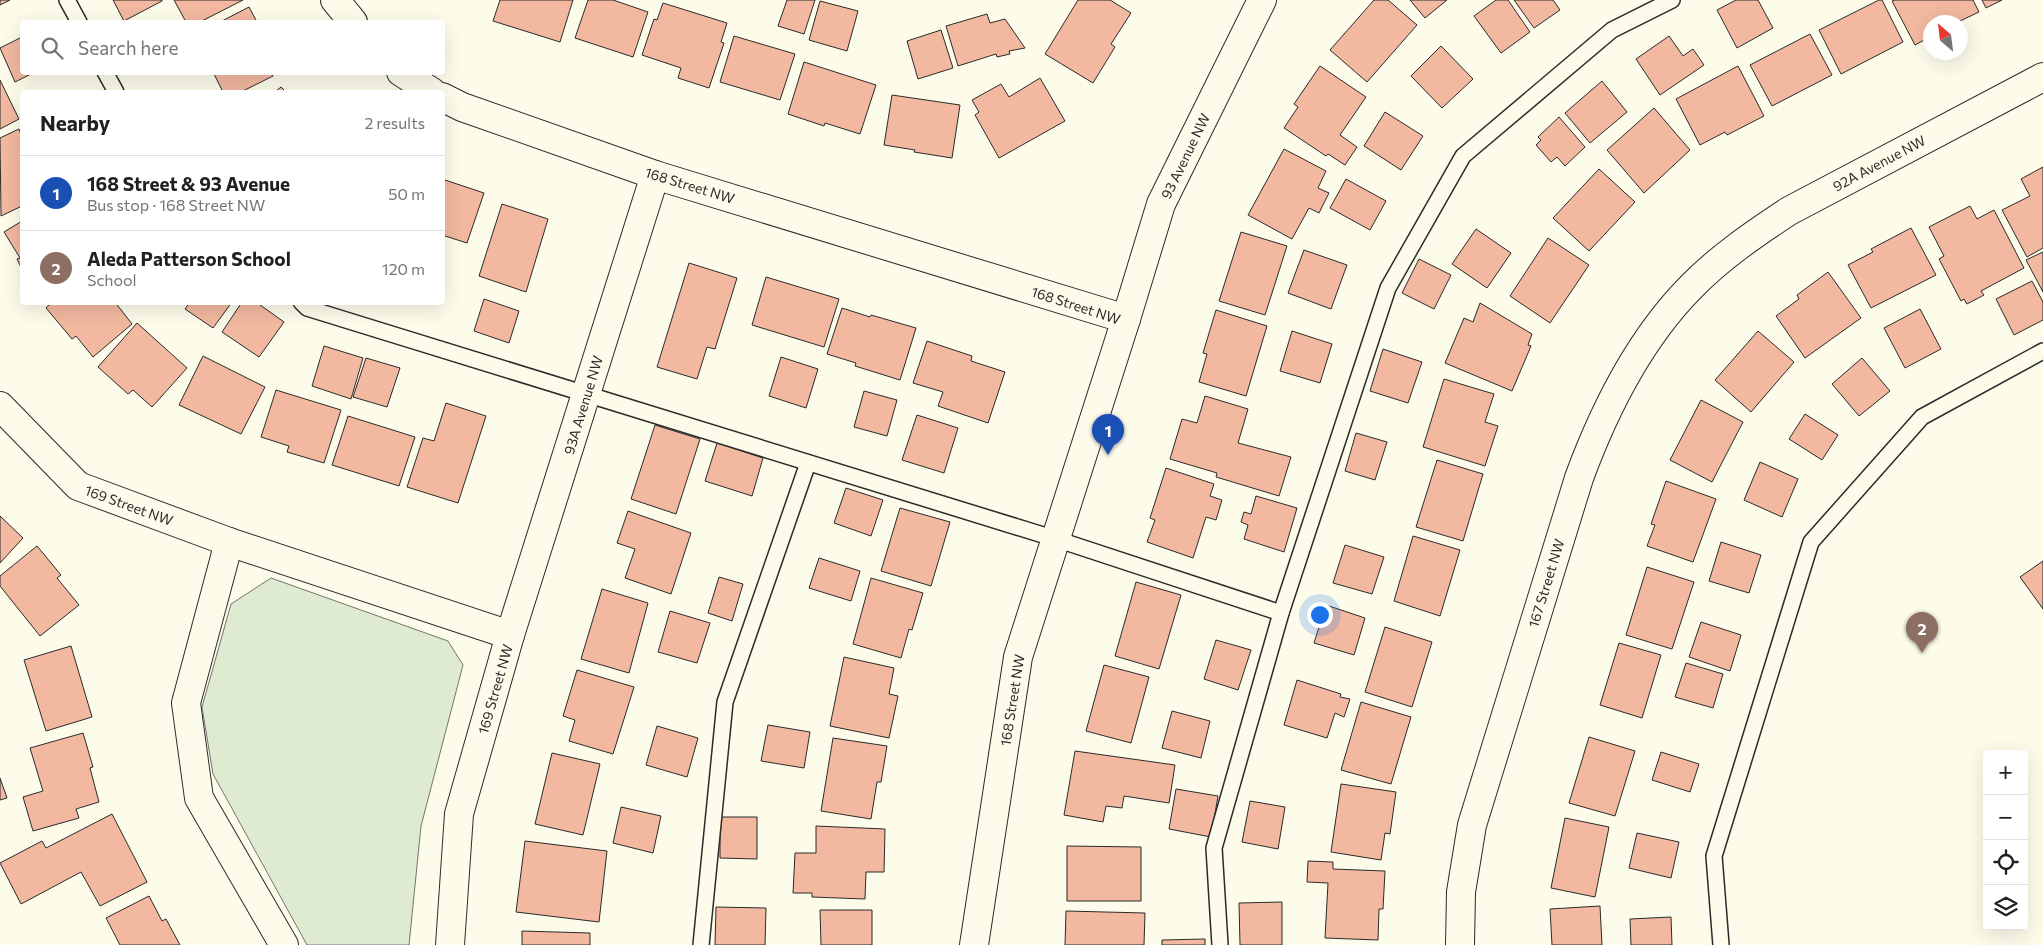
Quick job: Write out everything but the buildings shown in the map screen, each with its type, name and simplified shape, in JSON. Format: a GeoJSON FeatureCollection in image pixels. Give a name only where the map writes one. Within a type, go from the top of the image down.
{"type":"FeatureCollection","features":[{"type":"Feature","properties":{"kind":"street"},"geometry":{"type":"LineString","coordinates":[[335,0],[351,20]]}},
{"type":"Feature","properties":{"kind":"street","name":"93 Avenue NW"},"geometry":{"type":"LineString","coordinates":[[1126,319],[1161,204],[1262,0]]}},
{"type":"Feature","properties":{"kind":"street"},"geometry":{"type":"LineString","coordinates":[[406,75],[429,90]]}},
{"type":"Feature","properties":{"kind":"street","name":"92A Avenue NW"},"geometry":{"type":"LineString","coordinates":[[1722,259],[1752,235],[1789,211],[2043,77]]}},
{"type":"Feature","properties":{"kind":"street","name":"168 Street NW"},"geometry":{"type":"LineString","coordinates":[[445,99],[655,175],[1126,319],[1018,657],[974,945]]}},
{"type":"Feature","properties":{"kind":"street","name":"93A Avenue NW"},"geometry":{"type":"LineString","coordinates":[[510,635],[655,175]]}},
{"type":"Feature","properties":{"kind":"street","name":"167 Street NW"},"geometry":{"type":"LineString","coordinates":[[1460,945],[1461,892],[1472,825],[1579,478],[1596,432],[1618,388],[1660,324],[1690,288],[1722,259]]}},
{"type":"Feature","properties":{"kind":"street","name":"169 Street NW"},"geometry":{"type":"LineString","coordinates":[[0,406],[78,486],[229,542],[510,635],[459,814],[450,945]]}},
{"type":"Feature","properties":{"kind":"street"},"geometry":{"type":"LineString","coordinates":[[229,542],[186,704],[199,798],[284,945]]}},
{"type":"Feature","properties":{"kind":"lane"},"geometry":{"type":"LineString","coordinates":[[67,0],[78,20]]}},
{"type":"Feature","properties":{"kind":"lane"},"geometry":{"type":"LineString","coordinates":[[1220,945],[1214,848],[1280,613],[1388,288],[1463,156],[1612,30],[1672,0]]}},
{"type":"Feature","properties":{"kind":"lane"},"geometry":{"type":"LineString","coordinates":[[107,75],[115,90]]}},
{"type":"Feature","properties":{"kind":"lane"},"geometry":{"type":"LineString","coordinates":[[304,305],[307,308],[586,395],[1056,539],[1280,613]]}},
{"type":"Feature","properties":{"kind":"lane"},"geometry":{"type":"LineString","coordinates":[[1720,945],[1714,856],[1811,542],[1922,417],[2043,351]]}},
{"type":"Feature","properties":{"kind":"lane"},"geometry":{"type":"LineString","coordinates":[[701,945],[725,702],[808,463]]}},
{"type":"Feature","properties":{"kind":"green space"},"geometry":{"type":"Polygon","coordinates":[[[271,578],[448,641],[463,665],[421,826],[409,945],[307,945],[213,774],[202,707],[231,604],[271,578]]]}},
{"type":"Feature","properties":{"kind":"place","name":"168 Street & 93 Avenue"},"geometry":{"type":"Point","coordinates":[1108,455]}},
{"type":"Feature","properties":{"kind":"place","name":"Aleda Patterson School"},"geometry":{"type":"Point","coordinates":[1922,653]}}]}
